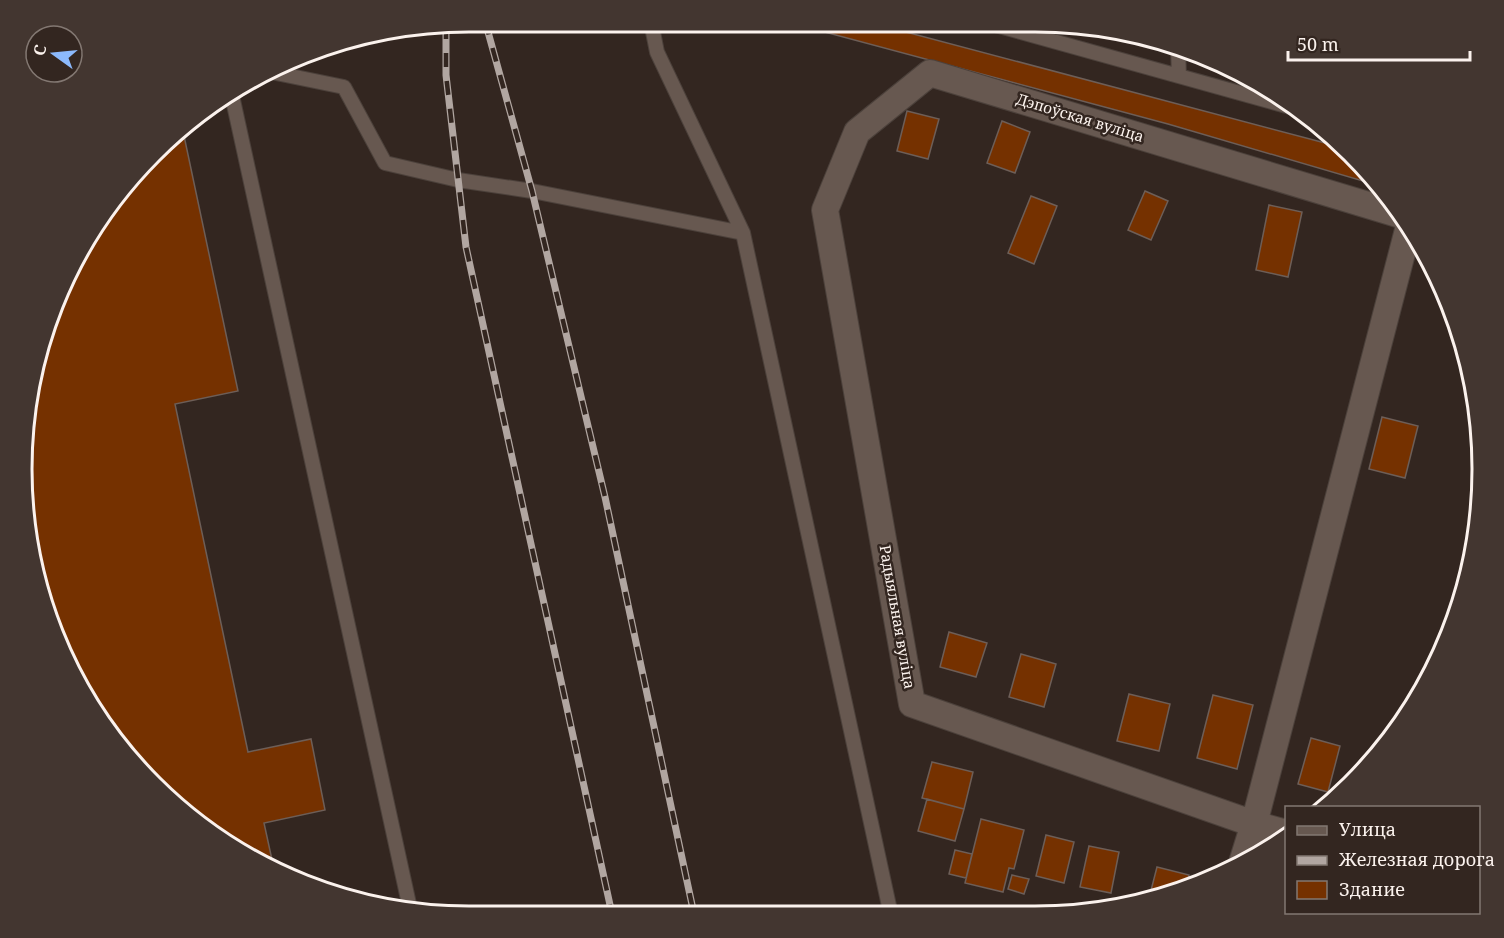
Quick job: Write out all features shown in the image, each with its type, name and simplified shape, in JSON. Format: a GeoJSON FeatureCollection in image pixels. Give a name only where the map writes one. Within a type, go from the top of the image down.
{"type":"FeatureCollection","features":[{"type":"Feature","properties":{"kind":"street","name":"Дэпоўская вуліца"},"geometry":{"type":"LineString","coordinates":[[825,210],[857,132],[930,73],[1387,210]]}},
{"type":"Feature","properties":{"kind":"street","name":"Радыяльная вуліца"},"geometry":{"type":"LineString","coordinates":[[825,210],[912,704],[1254,824],[1280,831]]}},
{"type":"Feature","properties":{"kind":"street"},"geometry":{"type":"LineString","coordinates":[[1245,853],[1406,237]]}},
{"type":"Feature","properties":{"kind":"lane"},"geometry":{"type":"LineString","coordinates":[[653,32],[657,52],[744,234],[889,906]]}},
{"type":"Feature","properties":{"kind":"lane"},"geometry":{"type":"LineString","coordinates":[[1030,32],[1179,76],[1258,93]]}},
{"type":"Feature","properties":{"kind":"lane"},"geometry":{"type":"LineString","coordinates":[[1178,56],[1179,76]]}},
{"type":"Feature","properties":{"kind":"lane"},"geometry":{"type":"LineString","coordinates":[[281,74],[344,87],[385,163],[458,180],[532,191],[744,234]]}},
{"type":"Feature","properties":{"kind":"lane"},"geometry":{"type":"LineString","coordinates":[[233,101],[409,902]]}},
{"type":"Feature","properties":{"kind":"building"},"geometry":{"type":"Polygon","coordinates":[[[825,32],[906,32],[1327,143],[1364,181],[1168,124],[825,32]]]}},
{"type":"Feature","properties":{"kind":"building"},"geometry":{"type":"Polygon","coordinates":[[[907,111],[939,119],[928,159],[897,151],[907,111]]]}},
{"type":"Feature","properties":{"kind":"building"},"geometry":{"type":"Polygon","coordinates":[[[1002,121],[1030,132],[1015,173],[987,163],[1002,121]]]}},
{"type":"Feature","properties":{"kind":"building"},"geometry":{"type":"Polygon","coordinates":[[[184,137],[238,391],[175,404],[248,752],[311,739],[325,810],[264,823],[272,859],[226,833],[181,798],[140,757],[122,735],[90,688],[65,636],[46,582],[35,526],[32,498],[32,440],[40,384],[55,328],[77,275],[105,226],[140,181],[184,137]]]}},
{"type":"Feature","properties":{"kind":"building"},"geometry":{"type":"Polygon","coordinates":[[[1145,191],[1168,201],[1151,240],[1128,230],[1145,191]]]}},
{"type":"Feature","properties":{"kind":"building"},"geometry":{"type":"Polygon","coordinates":[[[1031,196],[1057,206],[1034,264],[1008,253],[1031,196]]]}},
{"type":"Feature","properties":{"kind":"building"},"geometry":{"type":"Polygon","coordinates":[[[1269,205],[1302,212],[1288,277],[1256,270],[1269,205]]]}},
{"type":"Feature","properties":{"kind":"building"},"geometry":{"type":"Polygon","coordinates":[[[1382,417],[1418,426],[1405,478],[1369,469],[1382,417]]]}},
{"type":"Feature","properties":{"kind":"building"},"geometry":{"type":"Polygon","coordinates":[[[949,632],[987,643],[976,677],[940,667],[949,632]]]}},
{"type":"Feature","properties":{"kind":"building"},"geometry":{"type":"Polygon","coordinates":[[[1021,654],[1056,664],[1044,707],[1009,697],[1021,654]]]}},
{"type":"Feature","properties":{"kind":"building"},"geometry":{"type":"Polygon","coordinates":[[[1129,694],[1170,704],[1159,751],[1117,741],[1129,694]]]}},
{"type":"Feature","properties":{"kind":"building"},"geometry":{"type":"Polygon","coordinates":[[[1213,695],[1253,705],[1237,769],[1197,758],[1213,695]]]}},
{"type":"Feature","properties":{"kind":"building"},"geometry":{"type":"Polygon","coordinates":[[[1311,738],[1340,746],[1328,792],[1298,784],[1311,738]]]}},
{"type":"Feature","properties":{"kind":"building"},"geometry":{"type":"Polygon","coordinates":[[[932,762],[973,772],[964,809],[922,798],[932,762]]]}},
{"type":"Feature","properties":{"kind":"building"},"geometry":{"type":"Polygon","coordinates":[[[927,799],[964,809],[955,841],[918,831],[927,799]]]}},
{"type":"Feature","properties":{"kind":"building"},"geometry":{"type":"Polygon","coordinates":[[[981,819],[1024,830],[1014,869],[1009,868],[1003,892],[965,883],[981,819]]]}},
{"type":"Feature","properties":{"kind":"building"},"geometry":{"type":"Polygon","coordinates":[[[1046,835],[1074,842],[1064,883],[1036,876],[1046,835]]]}},
{"type":"Feature","properties":{"kind":"building"},"geometry":{"type":"Polygon","coordinates":[[[1089,846],[1119,852],[1111,893],[1080,887],[1089,846]]]}},
{"type":"Feature","properties":{"kind":"building"},"geometry":{"type":"Polygon","coordinates":[[[955,850],[972,854],[966,878],[949,874],[955,850]]]}},
{"type":"Feature","properties":{"kind":"building"},"geometry":{"type":"Polygon","coordinates":[[[1157,867],[1189,875],[1188,878],[1151,891],[1157,867]]]}},
{"type":"Feature","properties":{"kind":"building"},"geometry":{"type":"Polygon","coordinates":[[[1012,875],[1029,879],[1024,894],[1008,889],[1012,875]]]}},
{"type":"Feature","properties":{"kind":"railway"},"geometry":{"type":"LineString","coordinates":[[446,32],[446,75],[466,247],[610,906]]}},
{"type":"Feature","properties":{"kind":"railway"},"geometry":{"type":"LineString","coordinates":[[488,32],[532,191],[605,497],[692,906]]}}]}
